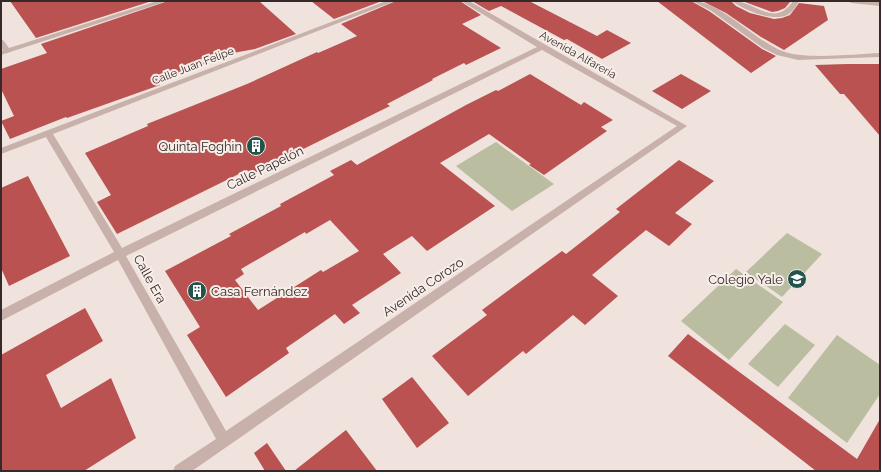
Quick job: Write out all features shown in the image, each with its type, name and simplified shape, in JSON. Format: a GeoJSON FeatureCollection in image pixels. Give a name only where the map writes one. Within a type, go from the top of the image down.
{"type":"FeatureCollection","features":[{"type":"Feature","properties":{"kind":"street"},"geometry":{"type":"LineString","coordinates":[[1,41],[4,52],[164,1]]}},
{"type":"Feature","properties":{"kind":"street","name":"Calle Juan Felipe"},"geometry":{"type":"LineString","coordinates":[[1,151],[392,1]]}},
{"type":"Feature","properties":{"kind":"street","name":"Avenida Alfarería"},"geometry":{"type":"LineString","coordinates":[[464,1],[542,47],[683,126]]}},
{"type":"Feature","properties":{"kind":"street"},"geometry":{"type":"LineString","coordinates":[[695,1],[712,9],[766,46],[780,53],[798,58],[880,56]]}},
{"type":"Feature","properties":{"kind":"street"},"geometry":{"type":"LineString","coordinates":[[735,1],[774,16],[787,13],[792,10],[796,1]]}},
{"type":"Feature","properties":{"kind":"street"},"geometry":{"type":"LineString","coordinates":[[851,1],[880,4]]}},
{"type":"Feature","properties":{"kind":"street","name":"Calle Papelón"},"geometry":{"type":"LineString","coordinates":[[1,316],[120,254],[542,47]]}},
{"type":"Feature","properties":{"kind":"street","name":"Avenida Corozo"},"geometry":{"type":"LineString","coordinates":[[180,471],[683,126]]}},
{"type":"Feature","properties":{"kind":"street","name":"Calle Era"},"geometry":{"type":"LineString","coordinates":[[48,133],[120,254],[224,440]]}},
{"type":"Feature","properties":{"kind":"green space"},"geometry":{"type":"Polygon","coordinates":[[[496,142],[554,184],[512,211],[456,166],[496,142]]]}},
{"type":"Feature","properties":{"kind":"green space"},"geometry":{"type":"Polygon","coordinates":[[[787,233],[822,254],[782,297],[746,272],[787,233]]]}},
{"type":"Feature","properties":{"kind":"green space"},"geometry":{"type":"Polygon","coordinates":[[[736,269],[783,302],[729,360],[681,321],[736,269]]]}},
{"type":"Feature","properties":{"kind":"green space"},"geometry":{"type":"Polygon","coordinates":[[[785,324],[815,345],[778,387],[748,364],[785,324]]]}},
{"type":"Feature","properties":{"kind":"green space"},"geometry":{"type":"Polygon","coordinates":[[[837,335],[880,365],[880,394],[847,443],[788,398],[837,335]]]}},
{"type":"Feature","properties":{"kind":"building"},"geometry":{"type":"Polygon","coordinates":[[[10,1],[152,1],[36,38],[10,1]]]}},
{"type":"Feature","properties":{"kind":"building"},"geometry":{"type":"Polygon","coordinates":[[[168,1],[259,1],[296,34],[255,49],[200,59],[205,64],[158,82],[160,85],[67,118],[66,117],[10,139],[1,121],[14,116],[1,89],[1,69],[47,53],[41,44],[168,1]]]}},
{"type":"Feature","properties":{"kind":"building"},"geometry":{"type":"Polygon","coordinates":[[[311,1],[382,1],[334,19],[311,1]]]}},
{"type":"Feature","properties":{"kind":"building"},"geometry":{"type":"Polygon","coordinates":[[[396,1],[460,1],[481,15],[462,24],[501,48],[466,65],[464,63],[432,79],[433,80],[387,104],[390,106],[251,175],[247,170],[117,234],[97,202],[111,195],[85,153],[148,126],[147,124],[247,84],[317,52],[318,53],[357,36],[341,24],[396,1]]]}},
{"type":"Feature","properties":{"kind":"building"},"geometry":{"type":"Polygon","coordinates":[[[472,1],[529,1],[597,36],[607,30],[631,43],[602,59],[567,39],[564,40],[501,6],[489,11],[472,1]]]}},
{"type":"Feature","properties":{"kind":"building"},"geometry":{"type":"Polygon","coordinates":[[[657,1],[691,1],[709,11],[762,49],[776,56],[751,73],[657,1]]]}},
{"type":"Feature","properties":{"kind":"building"},"geometry":{"type":"Polygon","coordinates":[[[702,1],[731,1],[736,6],[750,13],[774,19],[790,15],[799,3],[824,6],[828,20],[784,50],[761,37],[726,13],[702,1]]]}},
{"type":"Feature","properties":{"kind":"building"},"geometry":{"type":"Polygon","coordinates":[[[742,1],[790,2],[785,8],[772,12],[742,1]]]}},
{"type":"Feature","properties":{"kind":"building"},"geometry":{"type":"Polygon","coordinates":[[[880,64],[880,136],[844,94],[840,94],[815,65],[880,64]]]}},
{"type":"Feature","properties":{"kind":"building"},"geometry":{"type":"Polygon","coordinates":[[[530,74],[581,105],[584,102],[613,120],[601,127],[607,131],[544,175],[489,134],[440,163],[495,206],[427,251],[412,236],[383,254],[401,273],[352,305],[360,313],[344,324],[335,314],[286,348],[289,353],[226,397],[187,335],[200,327],[165,271],[231,236],[229,234],[334,175],[330,171],[351,160],[357,165],[466,105],[496,90],[498,91],[530,74]],[[330,220],[306,234],[305,232],[241,269],[244,274],[235,280],[258,310],[321,270],[323,272],[359,251],[330,220]]]}},
{"type":"Feature","properties":{"kind":"building"},"geometry":{"type":"Polygon","coordinates":[[[681,74],[711,91],[682,109],[652,91],[681,74]]]}},
{"type":"Feature","properties":{"kind":"building"},"geometry":{"type":"Polygon","coordinates":[[[679,160],[714,181],[675,213],[692,224],[669,246],[646,230],[592,275],[618,296],[585,325],[573,315],[526,354],[523,351],[468,396],[432,356],[487,315],[482,310],[562,251],[566,254],[620,212],[616,209],[679,160]]]}},
{"type":"Feature","properties":{"kind":"building"},"geometry":{"type":"Polygon","coordinates":[[[28,176],[70,256],[9,286],[1,268],[1,188],[28,176]]]}},
{"type":"Feature","properties":{"kind":"building"},"geometry":{"type":"Polygon","coordinates":[[[85,308],[103,341],[46,375],[61,408],[111,378],[136,438],[84,471],[1,471],[1,355],[85,308]]]}},
{"type":"Feature","properties":{"kind":"building"},"geometry":{"type":"Polygon","coordinates":[[[688,334],[857,459],[880,419],[880,471],[816,471],[668,356],[688,334]]]}},
{"type":"Feature","properties":{"kind":"building"},"geometry":{"type":"Polygon","coordinates":[[[412,377],[449,423],[417,448],[382,399],[412,377]]]}},
{"type":"Feature","properties":{"kind":"building"},"geometry":{"type":"Polygon","coordinates":[[[346,430],[377,471],[294,471],[346,430]]]}},
{"type":"Feature","properties":{"kind":"building"},"geometry":{"type":"Polygon","coordinates":[[[267,443],[286,471],[265,471],[254,453],[267,443]]]}},
{"type":"Feature","properties":{"kind":"place","name":"Quinta Foghin"},"geometry":{"type":"Point","coordinates":[256,146]}},
{"type":"Feature","properties":{"kind":"place","name":"Colegio Yale"},"geometry":{"type":"Point","coordinates":[797,279]}},
{"type":"Feature","properties":{"kind":"place","name":"Casa Fernández"},"geometry":{"type":"Point","coordinates":[197,291]}}]}
